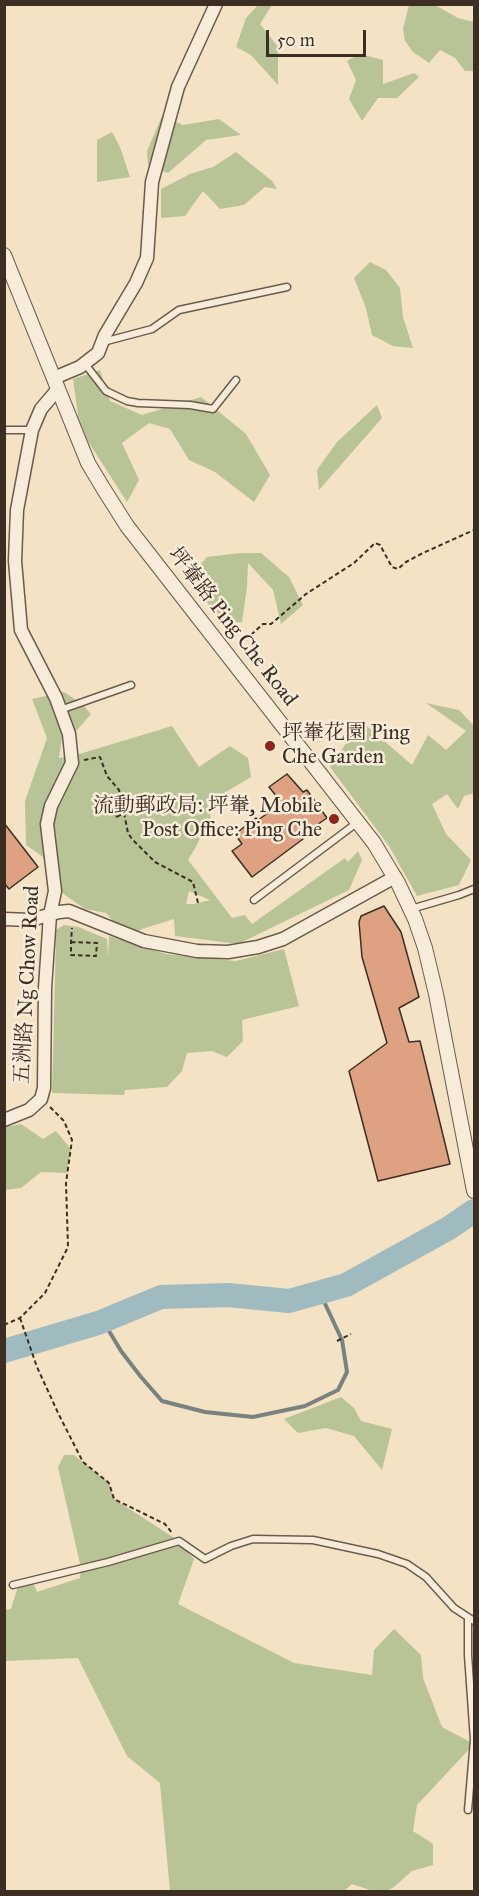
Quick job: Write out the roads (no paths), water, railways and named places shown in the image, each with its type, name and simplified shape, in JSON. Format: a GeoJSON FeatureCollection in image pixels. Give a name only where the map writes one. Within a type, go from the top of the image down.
{"type":"FeatureCollection","features":[{"type":"Feature","properties":{"kind":"street"},"geometry":{"type":"LineString","coordinates":[[56,383],[98,353],[147,258],[152,182],[178,87],[216,4]]}},
{"type":"Feature","properties":{"kind":"street","name":"坪輋路 Ping Che Road"},"geometry":{"type":"LineString","coordinates":[[4,255],[88,463],[127,526],[358,822],[395,877],[411,909],[425,948],[474,1188]]}},
{"type":"Feature","properties":{"kind":"street","name":"五洲路 Ng Chow Road"},"geometry":{"type":"LineString","coordinates":[[4,1120],[29,1110],[41,1099],[44,1088],[45,988],[50,915],[55,888],[47,824],[51,806],[72,763],[70,741],[51,686],[21,630],[15,561],[15,523],[32,430],[56,383]]}},
{"type":"Feature","properties":{"kind":"street"},"geometry":{"type":"LineString","coordinates":[[4,919],[31,920],[59,912],[74,912],[130,936],[182,949],[214,952],[242,950],[283,939],[395,877]]}},
{"type":"Feature","properties":{"kind":"lane"},"geometry":{"type":"LineString","coordinates":[[102,342],[152,329],[179,310],[287,287]]}},
{"type":"Feature","properties":{"kind":"lane"},"geometry":{"type":"LineString","coordinates":[[85,364],[106,391],[138,404],[190,405],[213,409],[236,380]]}},
{"type":"Feature","properties":{"kind":"lane"},"geometry":{"type":"LineString","coordinates":[[4,430],[32,430]]}},
{"type":"Feature","properties":{"kind":"lane"},"geometry":{"type":"LineString","coordinates":[[60,710],[130,685]]}},
{"type":"Feature","properties":{"kind":"lane"},"geometry":{"type":"LineString","coordinates":[[254,900],[358,822]]}},
{"type":"Feature","properties":{"kind":"lane"},"geometry":{"type":"LineString","coordinates":[[411,909],[474,889]]}},
{"type":"Feature","properties":{"kind":"lane"},"geometry":{"type":"LineString","coordinates":[[13,1585],[108,1562],[180,1541],[206,1559],[231,1546],[253,1539],[313,1540],[395,1558],[418,1571],[454,1608],[471,1620],[468,1655],[474,1740],[468,1810]]}},
{"type":"Feature","properties":{"kind":"waterway"},"geometry":{"type":"LineString","coordinates":[[4,1351],[98,1323],[161,1297],[228,1295],[289,1301],[346,1285],[449,1228],[474,1211]]}},
{"type":"Feature","properties":{"kind":"waterway"},"geometry":{"type":"LineString","coordinates":[[103,1321],[121,1351],[162,1401],[205,1412],[253,1417],[305,1406],[338,1390],[347,1372],[342,1340],[320,1293]]}},
{"type":"Feature","properties":{"kind":"place","name":"坪輋花園 Ping Che Garden"},"geometry":{"type":"Point","coordinates":[270,746]}},
{"type":"Feature","properties":{"kind":"place","name":"流動郵政局: 坪輋, Mobile Post Office: Ping Che"},"geometry":{"type":"Point","coordinates":[334,819]}}]}
